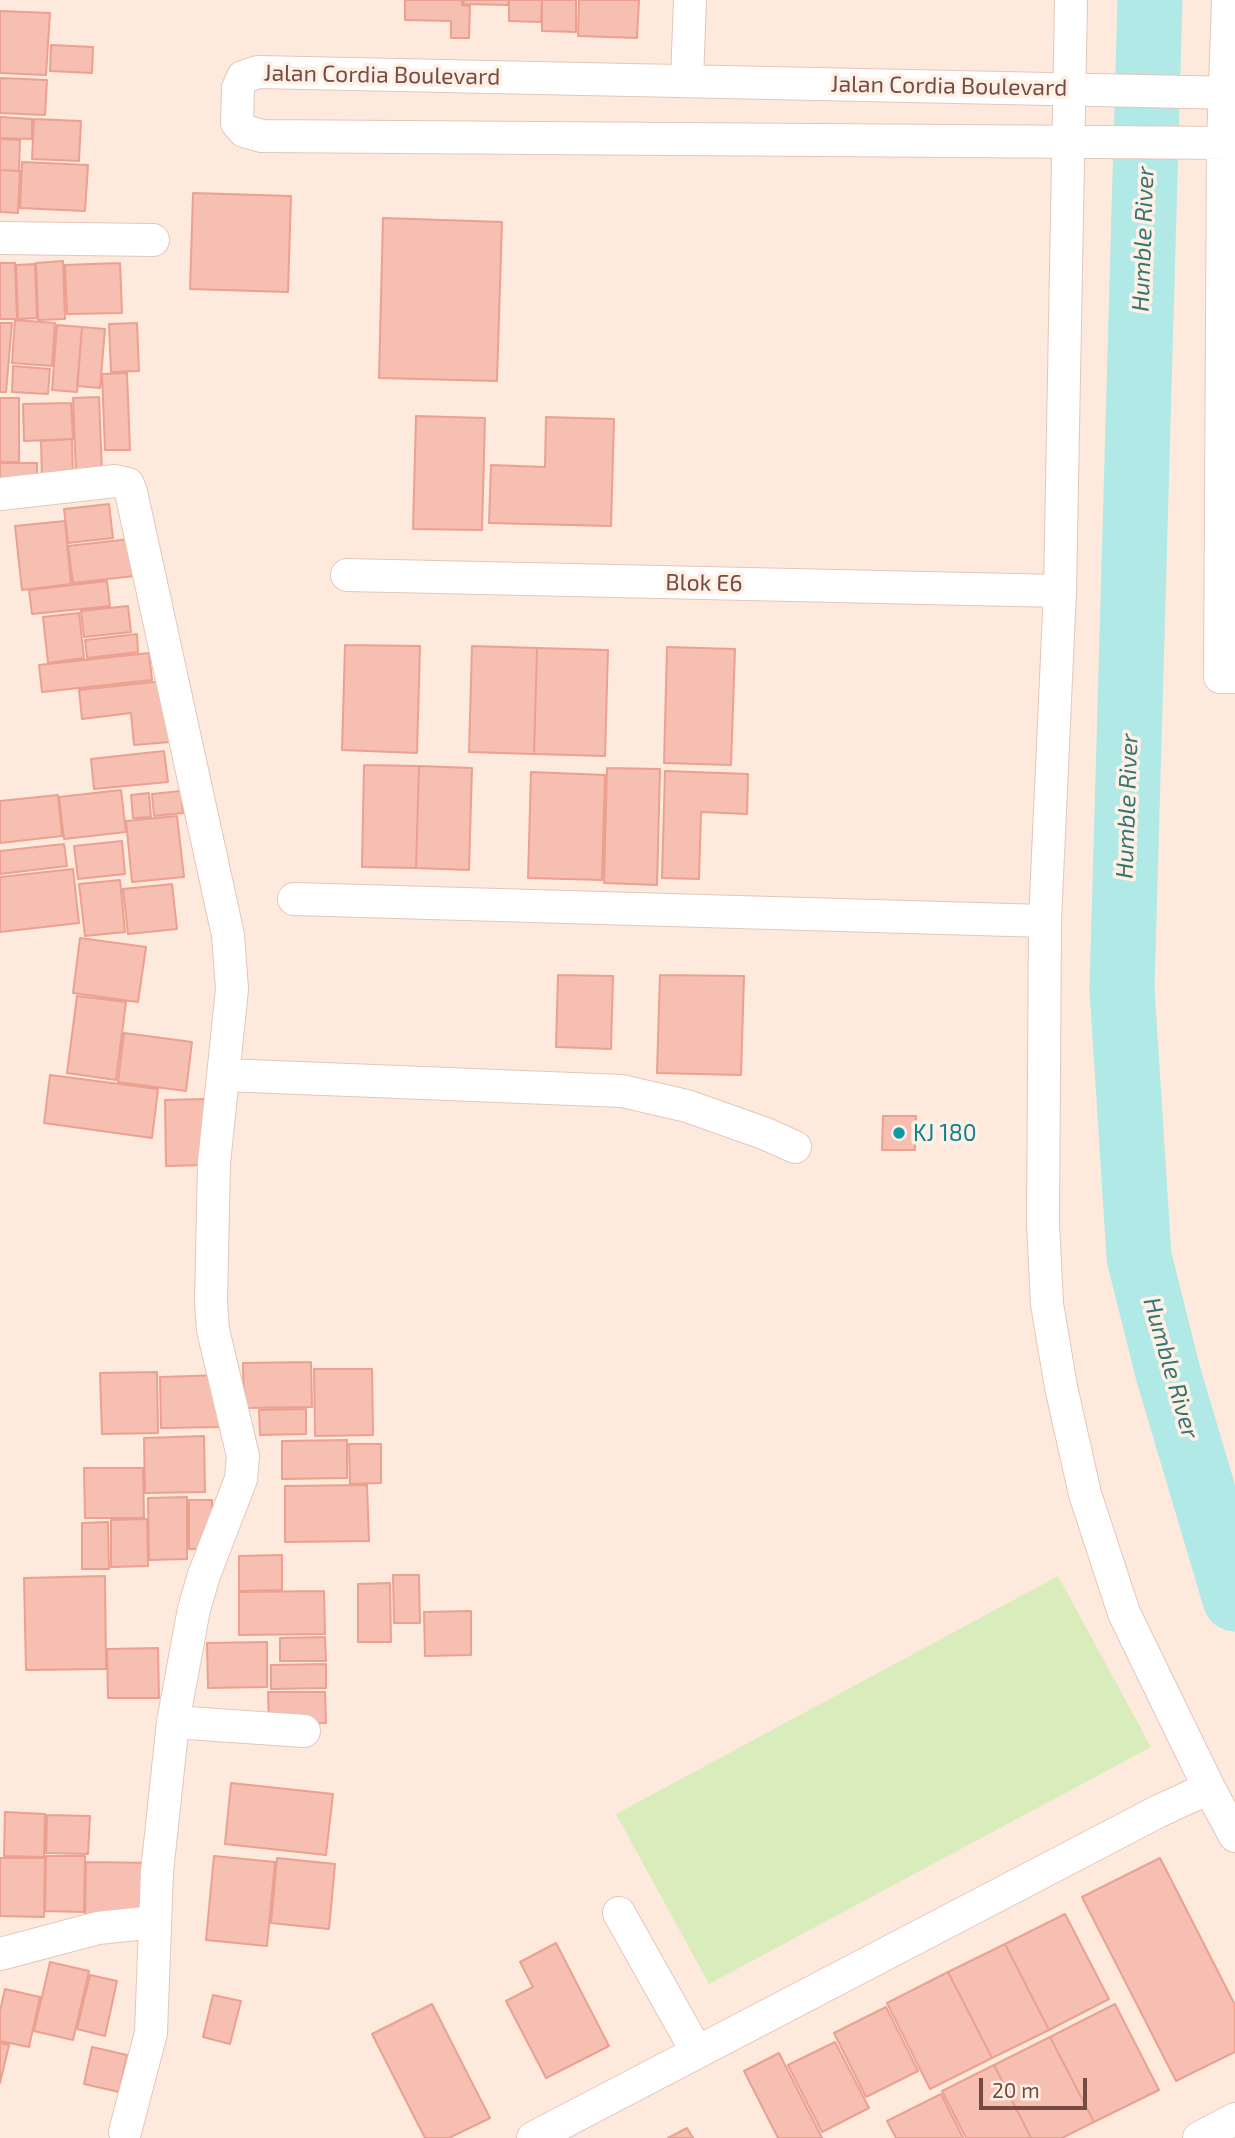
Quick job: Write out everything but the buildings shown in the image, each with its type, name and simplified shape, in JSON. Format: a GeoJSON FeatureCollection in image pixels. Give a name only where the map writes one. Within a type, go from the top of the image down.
{"type":"FeatureCollection","features":[{"type":"Feature","properties":{"kind":"street"},"geometry":{"type":"LineString","coordinates":[[687,80],[690,0]]}},
{"type":"Feature","properties":{"kind":"street"},"geometry":{"type":"LineString","coordinates":[[1071,0],[1070,89],[1083,142],[1045,921],[1043,1223],[1047,1304],[1061,1387],[1085,1494],[1124,1613],[1235,1836]]}},
{"type":"Feature","properties":{"kind":"street"},"geometry":{"type":"LineString","coordinates":[[1228,0],[1220,92],[1228,357],[1228,525],[1220,677],[1235,677]]}},
{"type":"Feature","properties":{"kind":"street","name":"Jalan Cordia Boulevard"},"geometry":{"type":"LineString","coordinates":[[1220,92],[258,72],[243,77],[238,88],[237,122],[244,131],[262,136],[1220,143]]}},
{"type":"Feature","properties":{"kind":"street"},"geometry":{"type":"LineString","coordinates":[[0,239],[153,240]]}},
{"type":"Feature","properties":{"kind":"street"},"geometry":{"type":"LineString","coordinates":[[0,494],[115,481],[128,484],[228,935],[232,989],[214,1163],[211,1302],[213,1329],[243,1456],[241,1479],[204,1575],[194,1609],[173,1722],[157,1872],[151,2033],[125,2132]]}},
{"type":"Feature","properties":{"kind":"street","name":"Blok E6"},"geometry":{"type":"LineString","coordinates":[[347,575],[1060,592]]}},
{"type":"Feature","properties":{"kind":"street"},"geometry":{"type":"LineString","coordinates":[[294,899],[1045,921]]}},
{"type":"Feature","properties":{"kind":"street"},"geometry":{"type":"LineString","coordinates":[[225,1075],[622,1091],[687,1106],[795,1147]]}},
{"type":"Feature","properties":{"kind":"street"},"geometry":{"type":"LineString","coordinates":[[173,1722],[304,1731]]}},
{"type":"Feature","properties":{"kind":"street"},"geometry":{"type":"LineString","coordinates":[[533,2138],[1158,1811],[1209,1788]]}},
{"type":"Feature","properties":{"kind":"street"},"geometry":{"type":"LineString","coordinates":[[619,1913],[697,2052]]}},
{"type":"Feature","properties":{"kind":"street"},"geometry":{"type":"LineString","coordinates":[[0,1954],[98,1928],[155,1922]]}},
{"type":"Feature","properties":{"kind":"street"},"geometry":{"type":"LineString","coordinates":[[1199,2138],[1235,2119]]}},
{"type":"Feature","properties":{"kind":"green space"},"geometry":{"type":"Polygon","coordinates":[[[1058,1576],[1151,1747],[709,1984],[616,1814],[1058,1576]]]}},
{"type":"Feature","properties":{"kind":"waterway","name":"Humble River"},"geometry":{"type":"LineString","coordinates":[[1150,0],[1122,989],[1139,1257],[1168,1373],[1235,1599]]}},
{"type":"Feature","properties":{"kind":"place","name":"KJ 180"},"geometry":{"type":"Point","coordinates":[899,1133]}}]}
